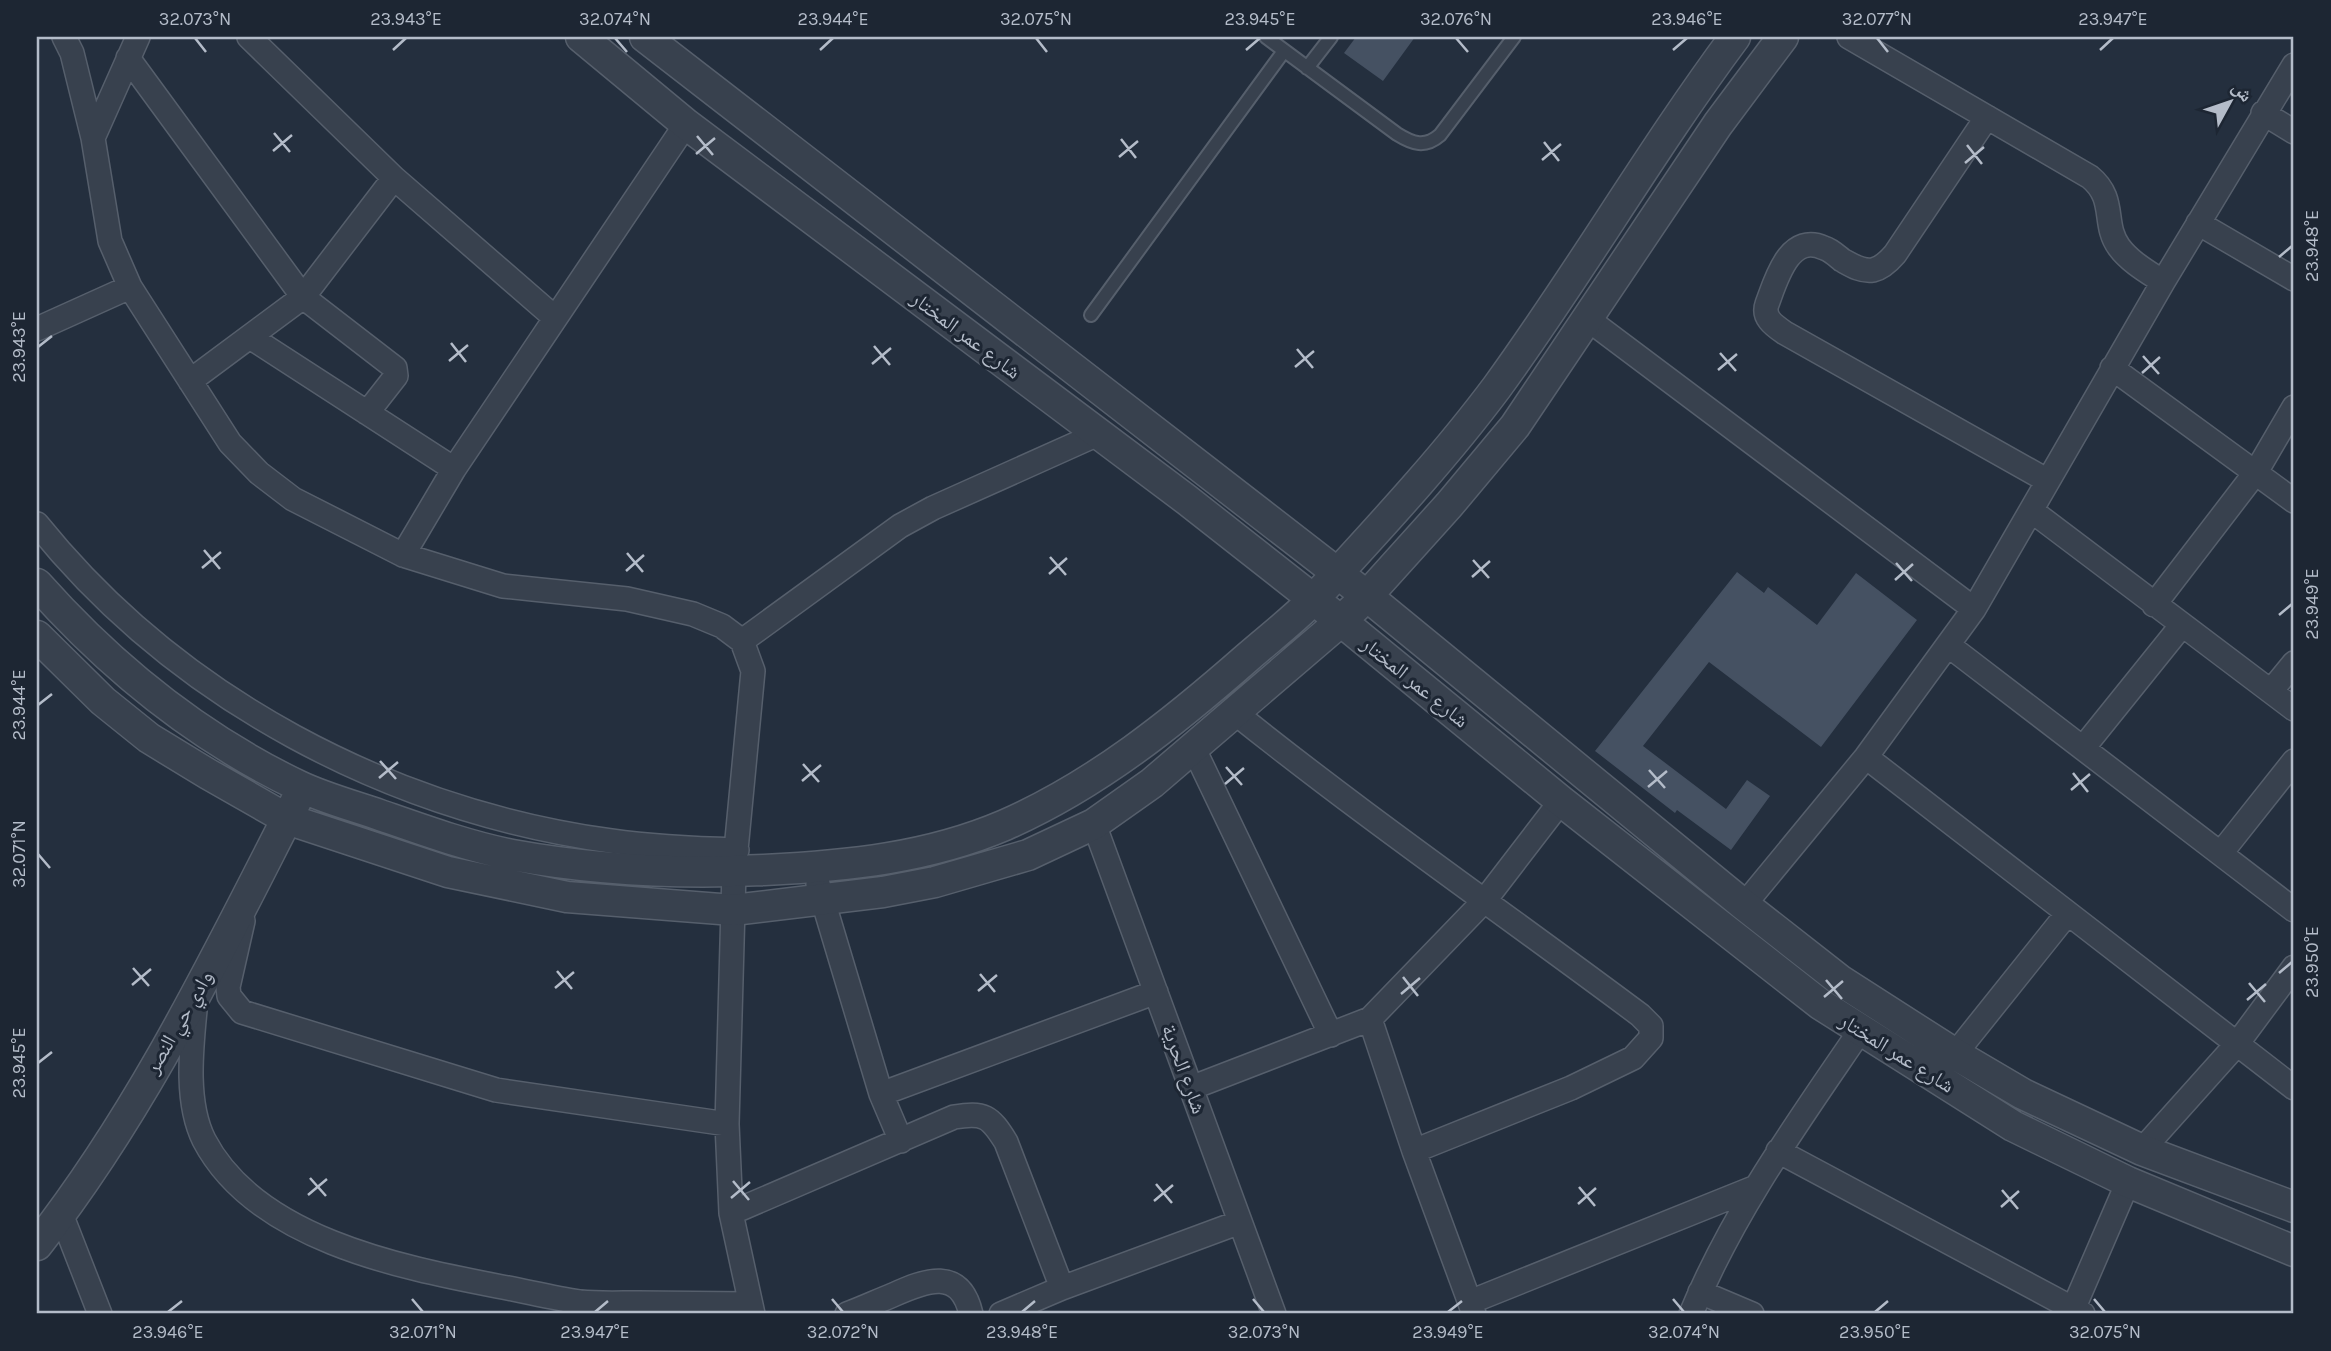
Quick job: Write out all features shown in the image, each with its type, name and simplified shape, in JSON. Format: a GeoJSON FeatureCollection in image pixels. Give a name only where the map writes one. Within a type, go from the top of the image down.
{"type":"FeatureCollection","features":[{"type":"Feature","properties":{"kind":"street"},"geometry":{"type":"LineString","coordinates":[[64,37],[72,52],[93,138],[110,241],[130,287],[230,443],[259,473],[293,499],[403,555],[502,586],[627,599],[693,614],[722,626],[742,641],[753,671],[733,910],[727,1124],[731,1213],[751,1309],[582,1302],[424,1272],[366,1255],[273,1213],[248,1196],[222,1169],[203,1138],[191,1092],[196,996]]}},
{"type":"Feature","properties":{"kind":"street"},"geometry":{"type":"LineString","coordinates":[[93,138],[138,37]]}},
{"type":"Feature","properties":{"kind":"street"},"geometry":{"type":"LineString","coordinates":[[249,37],[394,178],[554,317]]}},
{"type":"Feature","properties":{"kind":"street","name":"شارع عمر المختار"},"geometry":{"type":"LineString","coordinates":[[581,37],[686,124],[1341,621],[1561,801],[1820,1003],[1860,1031],[2013,1126],[2129,1182],[2294,1251]]}},
{"type":"Feature","properties":{"kind":"street","name":"شارع عمر المختار"},"geometry":{"type":"LineString","coordinates":[[645,37],[1367,596],[1744,905],[1841,981],[1955,1054],[2024,1094],[2142,1150],[2294,1207]]}},
{"type":"Feature","properties":{"kind":"street"},"geometry":{"type":"LineString","coordinates":[[37,524],[93,588],[132,625],[216,690],[309,745],[366,772],[425,795],[486,815],[548,830],[610,841],[674,848],[736,861],[814,867],[880,861],[933,849],[983,833],[1034,810],[1131,753],[1168,726],[1313,600],[1438,461],[1496,388],[1692,95],[1735,37]]}},
{"type":"Feature","properties":{"kind":"street"},"geometry":{"type":"LineString","coordinates":[[37,636],[103,701],[149,738],[208,774],[287,819],[448,872],[567,897],[733,910],[883,892],[935,882],[1028,855],[1094,824],[1152,783],[1367,596],[1515,426],[1589,320],[1718,124],[1783,37]]}},
{"type":"Feature","properties":{"kind":"street"},"geometry":{"type":"LineString","coordinates":[[1849,37],[2090,177],[2101,187],[2107,201],[2113,234],[2119,247],[2136,264],[2162,282]]}},
{"type":"Feature","properties":{"kind":"street"},"geometry":{"type":"LineString","coordinates":[[128,58],[303,296],[395,368],[396,376],[367,413]]}},
{"type":"Feature","properties":{"kind":"street"},"geometry":{"type":"LineString","coordinates":[[1744,905],[1866,757],[1974,609],[2162,282],[2294,65]]}},
{"type":"Feature","properties":{"kind":"street"},"geometry":{"type":"LineString","coordinates":[[2263,113],[2294,132]]}},
{"type":"Feature","properties":{"kind":"street"},"geometry":{"type":"LineString","coordinates":[[1987,117],[1895,254],[1884,264],[1873,270],[1863,270],[1850,265],[1825,248],[1811,244],[1799,247],[1789,256],[1774,281],[1765,309],[1769,322],[1785,333],[2049,481]]}},
{"type":"Feature","properties":{"kind":"street"},"geometry":{"type":"LineString","coordinates":[[403,555],[454,469],[686,124]]}},
{"type":"Feature","properties":{"kind":"street"},"geometry":{"type":"LineString","coordinates":[[190,381],[303,296],[394,178]]}},
{"type":"Feature","properties":{"kind":"street"},"geometry":{"type":"LineString","coordinates":[[2198,223],[2294,279]]}},
{"type":"Feature","properties":{"kind":"street"},"geometry":{"type":"LineString","coordinates":[[37,329],[130,287]]}},
{"type":"Feature","properties":{"kind":"street"},"geometry":{"type":"LineString","coordinates":[[1589,320],[1974,609]]}},
{"type":"Feature","properties":{"kind":"street"},"geometry":{"type":"LineString","coordinates":[[250,337],[454,469]]}},
{"type":"Feature","properties":{"kind":"street"},"geometry":{"type":"LineString","coordinates":[[2112,368],[2294,500]]}},
{"type":"Feature","properties":{"kind":"street"},"geometry":{"type":"LineString","coordinates":[[2154,604],[2256,472],[2294,407]]}},
{"type":"Feature","properties":{"kind":"street"},"geometry":{"type":"LineString","coordinates":[[742,641],[900,526],[933,508],[1098,434]]}},
{"type":"Feature","properties":{"kind":"street"},"geometry":{"type":"LineString","coordinates":[[2032,511],[2294,709]]}},
{"type":"Feature","properties":{"kind":"street"},"geometry":{"type":"LineString","coordinates":[[37,584],[73,623],[166,703],[247,759],[303,788],[459,841],[509,854],[631,869],[736,861]]}},
{"type":"Feature","properties":{"kind":"street"},"geometry":{"type":"LineString","coordinates":[[2083,748],[2182,625]]}},
{"type":"Feature","properties":{"kind":"street"},"geometry":{"type":"LineString","coordinates":[[1948,645],[2294,910]]}},
{"type":"Feature","properties":{"kind":"street"},"geometry":{"type":"LineString","coordinates":[[2271,691],[2294,663]]}},
{"type":"Feature","properties":{"kind":"street"},"geometry":{"type":"LineString","coordinates":[[1234,712],[1391,834],[1640,1014],[1651,1026],[1651,1038],[1633,1058],[1571,1088],[1414,1151]]}},
{"type":"Feature","properties":{"kind":"street"},"geometry":{"type":"LineString","coordinates":[[1193,747],[1331,1035]]}},
{"type":"Feature","properties":{"kind":"street"},"geometry":{"type":"LineString","coordinates":[[1866,757],[2294,1088]]}},
{"type":"Feature","properties":{"kind":"street"},"geometry":{"type":"LineString","coordinates":[[2221,853],[2294,761]]}},
{"type":"Feature","properties":{"kind":"street","name":"وادي حي النصر"},"geometry":{"type":"LineString","coordinates":[[37,1245],[104,1150],[196,996],[303,788]]}},
{"type":"Feature","properties":{"kind":"street"},"geometry":{"type":"LineString","coordinates":[[1191,1087],[1370,1020],[1485,900],[1561,801]]}},
{"type":"Feature","properties":{"kind":"street","name":"شارع الحرية"},"geometry":{"type":"LineString","coordinates":[[1094,824],[1274,1314]]}},
{"type":"Feature","properties":{"kind":"street"},"geometry":{"type":"LineString","coordinates":[[814,867],[881,1094],[901,1141]]}},
{"type":"Feature","properties":{"kind":"street"},"geometry":{"type":"LineString","coordinates":[[250,891],[228,987],[229,996],[242,1012],[496,1090],[727,1124]]}},
{"type":"Feature","properties":{"kind":"street"},"geometry":{"type":"LineString","coordinates":[[1955,1054],[2067,914]]}},
{"type":"Feature","properties":{"kind":"street"},"geometry":{"type":"LineString","coordinates":[[2142,1150],[2237,1044],[2294,967]]}},
{"type":"Feature","properties":{"kind":"street"},"geometry":{"type":"LineString","coordinates":[[881,1094],[1156,992]]}},
{"type":"Feature","properties":{"kind":"street"},"geometry":{"type":"LineString","coordinates":[[1370,1020],[1414,1151],[1472,1308],[1756,1187]]}},
{"type":"Feature","properties":{"kind":"street"},"geometry":{"type":"LineString","coordinates":[[1691,1314],[1756,1187],[1860,1031]]}},
{"type":"Feature","properties":{"kind":"street"},"geometry":{"type":"LineString","coordinates":[[731,1213],[954,1117],[970,1114],[985,1116],[996,1126],[1006,1142],[1062,1288]]}},
{"type":"Feature","properties":{"kind":"street"},"geometry":{"type":"LineString","coordinates":[[1778,1151],[2075,1313],[2129,1182]]}},
{"type":"Feature","properties":{"kind":"street"},"geometry":{"type":"LineString","coordinates":[[61,1214],[100,1314]]}},
{"type":"Feature","properties":{"kind":"street"},"geometry":{"type":"LineString","coordinates":[[1001,1314],[1062,1288],[1240,1222]]}},
{"type":"Feature","properties":{"kind":"street"},"geometry":{"type":"LineString","coordinates":[[847,1314],[922,1282],[943,1280],[957,1287],[968,1301],[971,1314]]}},
{"type":"Feature","properties":{"kind":"street"},"geometry":{"type":"LineString","coordinates":[[1700,1292],[1752,1314]]}},
{"type":"Feature","properties":{"kind":"lane"},"geometry":{"type":"LineString","coordinates":[[1266,37],[1396,134],[1415,144],[1425,144],[1440,135],[1514,37]]}},
{"type":"Feature","properties":{"kind":"lane"},"geometry":{"type":"LineString","coordinates":[[1307,68],[1331,37]]}},
{"type":"Feature","properties":{"kind":"lane"},"geometry":{"type":"LineString","coordinates":[[1091,315],[1284,51]]}},
{"type":"Feature","properties":{"kind":"building"},"geometry":{"type":"Polygon","coordinates":[[[1356,37],[1415,37],[1383,81],[1344,53],[1356,37]]]}},
{"type":"Feature","properties":{"kind":"building"},"geometry":{"type":"Polygon","coordinates":[[[1737,572],[1764,593],[1768,587],[1817,625],[1856,573],[1917,620],[1821,747],[1709,662],[1643,746],[1726,809],[1747,780],[1770,796],[1731,850],[1677,810],[1675,813],[1595,751],[1737,572]]]}}]}
